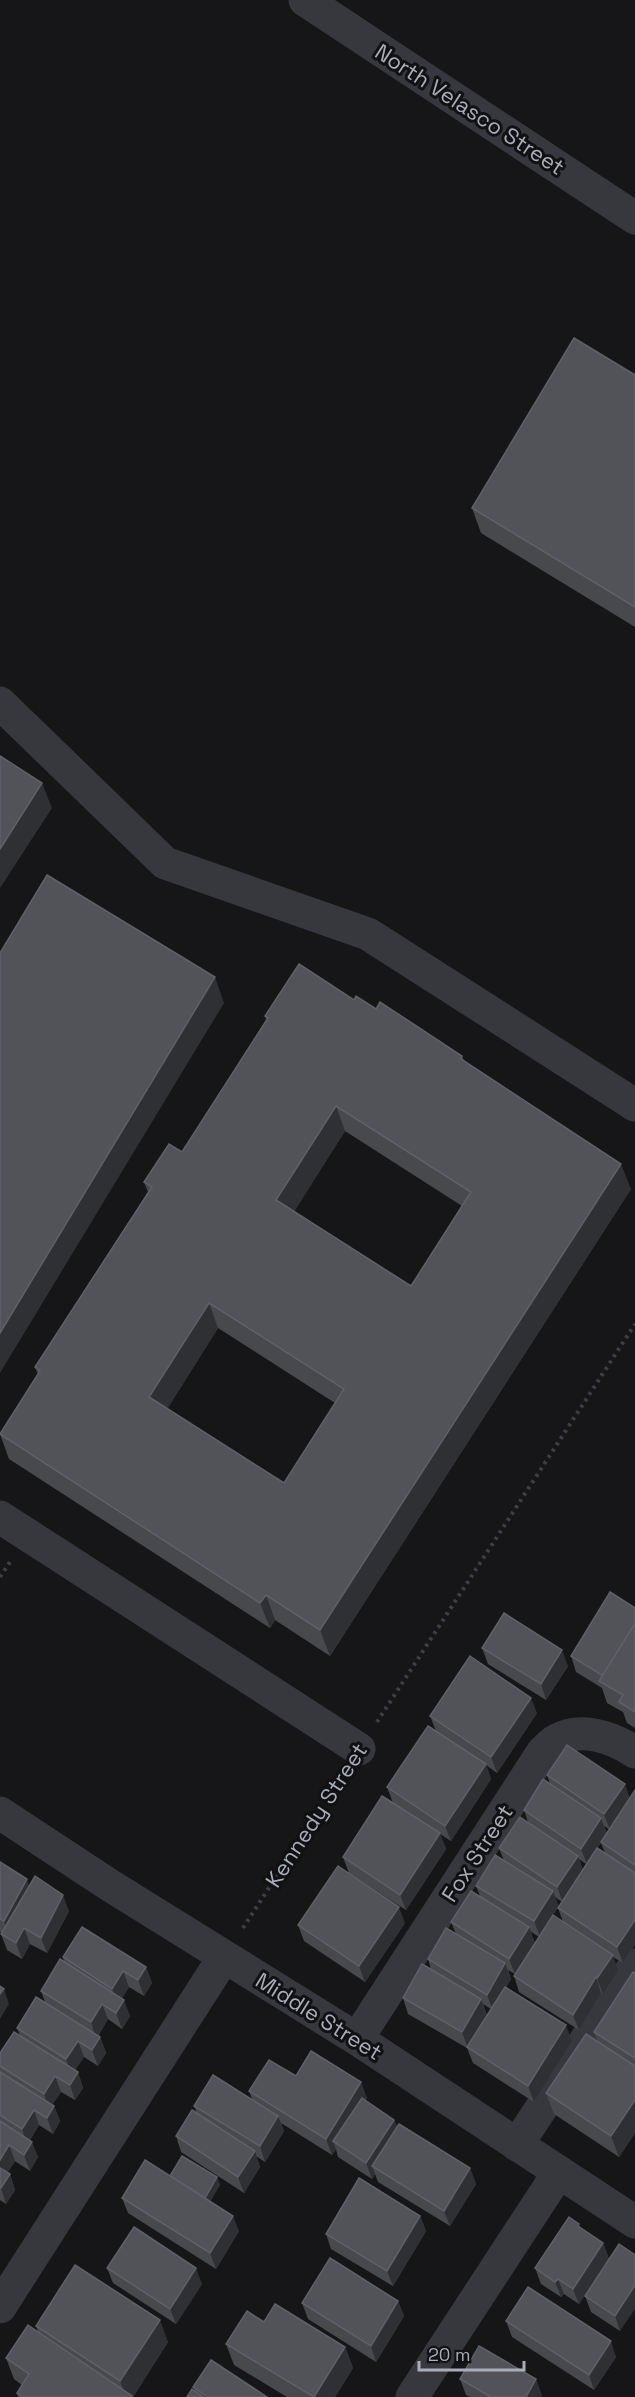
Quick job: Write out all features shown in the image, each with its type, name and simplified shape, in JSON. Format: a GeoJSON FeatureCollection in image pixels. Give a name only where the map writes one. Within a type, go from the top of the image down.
{"type":"FeatureCollection","features":[{"type":"Feature","properties":{"kind":"street","name":"North Velasco Street"},"geometry":{"type":"LineString","coordinates":[[305,0],[635,218]]}},
{"type":"Feature","properties":{"kind":"street"},"geometry":{"type":"LineString","coordinates":[[0,704],[165,863],[368,934],[635,1105]]}},
{"type":"Feature","properties":{"kind":"street"},"geometry":{"type":"LineString","coordinates":[[0,1517],[359,1749]]}},
{"type":"Feature","properties":{"kind":"street","name":"Fox Street"},"geometry":{"type":"LineString","coordinates":[[357,2039],[542,1753],[556,1740],[589,1734],[609,1738],[635,1752]]}},
{"type":"Feature","properties":{"kind":"street","name":"Middle Street"},"geometry":{"type":"LineString","coordinates":[[0,1813],[224,1957],[357,2039],[635,2222]]}},
{"type":"Feature","properties":{"kind":"street"},"geometry":{"type":"LineString","coordinates":[[0,2307],[224,1957]]}},
{"type":"Feature","properties":{"kind":"street"},"geometry":{"type":"LineString","coordinates":[[518,2145],[635,1965]]}},
{"type":"Feature","properties":{"kind":"street"},"geometry":{"type":"LineString","coordinates":[[412,2397],[558,2172]]}},
{"type":"Feature","properties":{"kind":"path","name":"Kennedy Street"},"geometry":{"type":"LineString","coordinates":[[224,1957],[635,1324]]}},
{"type":"Feature","properties":{"kind":"building"},"geometry":{"type":"Polygon","coordinates":[[[574,338],[635,375],[635,607],[472,508],[574,338]]]}},
{"type":"Feature","properties":{"kind":"building"},"geometry":{"type":"Polygon","coordinates":[[[0,756],[42,783],[0,849],[0,756]]]}},
{"type":"Feature","properties":{"kind":"building"},"geometry":{"type":"Polygon","coordinates":[[[47,875],[215,977],[0,1333],[0,953],[47,875]]]}},
{"type":"Feature","properties":{"kind":"building"},"geometry":{"type":"Polygon","coordinates":[[[299,964],[354,1000],[356,996],[376,1009],[380,1002],[462,1056],[461,1059],[621,1164],[320,1630],[266,1595],[260,1603],[0,1434],[40,1371],[35,1367],[152,1187],[144,1182],[169,1144],[182,1152],[268,1018],[265,1016],[299,964]],[[336,1106],[276,1200],[411,1286],[471,1192],[336,1106]],[[209,1303],[149,1397],[284,1483],[344,1389],[209,1303]]]}},
{"type":"Feature","properties":{"kind":"building"},"geometry":{"type":"Polygon","coordinates":[[[610,1592],[635,1608],[635,1626],[603,1676],[571,1656],[610,1592]]]}},
{"type":"Feature","properties":{"kind":"building"},"geometry":{"type":"Polygon","coordinates":[[[504,1613],[562,1650],[541,1684],[482,1648],[504,1613]]]}},
{"type":"Feature","properties":{"kind":"building"},"geometry":{"type":"Polygon","coordinates":[[[634,1625],[635,1712],[619,1702],[623,1695],[599,1681],[634,1625]]]}},
{"type":"Feature","properties":{"kind":"building"},"geometry":{"type":"Polygon","coordinates":[[[470,1656],[531,1698],[491,1757],[430,1716],[470,1656]]]}},
{"type":"Feature","properties":{"kind":"building"},"geometry":{"type":"Polygon","coordinates":[[[428,1726],[486,1764],[445,1826],[387,1787],[428,1726]]]}},
{"type":"Feature","properties":{"kind":"building"},"geometry":{"type":"Polygon","coordinates":[[[567,1745],[625,1784],[604,1814],[547,1775],[567,1745]]]}},
{"type":"Feature","properties":{"kind":"building"},"geometry":{"type":"Polygon","coordinates":[[[543,1779],[601,1818],[581,1849],[524,1810],[543,1779]]]}},
{"type":"Feature","properties":{"kind":"building"},"geometry":{"type":"Polygon","coordinates":[[[635,1790],[635,1865],[601,1842],[635,1790]]]}},
{"type":"Feature","properties":{"kind":"building"},"geometry":{"type":"Polygon","coordinates":[[[382,1796],[440,1833],[400,1895],[343,1857],[382,1796]]]}},
{"type":"Feature","properties":{"kind":"building"},"geometry":{"type":"Polygon","coordinates":[[[520,1817],[578,1856],[557,1887],[499,1848],[520,1817]]]}},
{"type":"Feature","properties":{"kind":"building"},"geometry":{"type":"Polygon","coordinates":[[[597,1848],[635,1873],[635,1920],[617,1947],[558,1908],[597,1848]]]}},
{"type":"Feature","properties":{"kind":"building"},"geometry":{"type":"Polygon","coordinates":[[[495,1855],[553,1891],[534,1921],[476,1886],[495,1855]]]}},
{"type":"Feature","properties":{"kind":"building"},"geometry":{"type":"Polygon","coordinates":[[[0,1862],[27,1879],[4,1921],[0,1919],[0,1862]]]}},
{"type":"Feature","properties":{"kind":"building"},"geometry":{"type":"Polygon","coordinates":[[[338,1866],[399,1907],[359,1966],[298,1925],[338,1866]]]}},
{"type":"Feature","properties":{"kind":"building"},"geometry":{"type":"Polygon","coordinates":[[[35,1876],[63,1895],[41,1938],[24,1928],[16,1943],[1,1934],[35,1876]]]}},
{"type":"Feature","properties":{"kind":"building"},"geometry":{"type":"Polygon","coordinates":[[[471,1891],[529,1927],[509,1959],[451,1922],[471,1891]]]}},
{"type":"Feature","properties":{"kind":"building"},"geometry":{"type":"Polygon","coordinates":[[[553,1915],[613,1955],[596,1977],[573,2015],[514,1976],[553,1915]]]}},
{"type":"Feature","properties":{"kind":"building"},"geometry":{"type":"Polygon","coordinates":[[[82,1927],[146,1967],[138,1980],[123,1971],[112,1989],[63,1957],[82,1927]]]}},
{"type":"Feature","properties":{"kind":"building"},"geometry":{"type":"Polygon","coordinates":[[[446,1928],[505,1963],[487,1995],[428,1959],[446,1928]]]}},
{"type":"Feature","properties":{"kind":"building"},"geometry":{"type":"Polygon","coordinates":[[[60,1959],[124,2000],[116,2013],[102,2004],[91,2022],[41,1991],[60,1959]]]}},
{"type":"Feature","properties":{"kind":"building"},"geometry":{"type":"Polygon","coordinates":[[[422,1964],[481,1999],[462,2032],[403,1998],[422,1964]]]}},
{"type":"Feature","properties":{"kind":"building"},"geometry":{"type":"Polygon","coordinates":[[[633,1972],[635,1973],[635,2058],[594,2032],[633,1972]]]}},
{"type":"Feature","properties":{"kind":"building"},"geometry":{"type":"Polygon","coordinates":[[[505,1987],[566,2025],[528,2086],[467,2047],[505,1987]]]}},
{"type":"Feature","properties":{"kind":"building"},"geometry":{"type":"Polygon","coordinates":[[[36,1997],[100,2037],[92,2050],[78,2041],[66,2059],[17,2028],[36,1997]]]}},
{"type":"Feature","properties":{"kind":"building"},"geometry":{"type":"Polygon","coordinates":[[[14,2032],[78,2072],[70,2085],[55,2076],[44,2094],[0,2066],[0,2053],[14,2032]]]}},
{"type":"Feature","properties":{"kind":"building"},"geometry":{"type":"Polygon","coordinates":[[[586,2034],[635,2066],[635,2100],[611,2136],[546,2093],[586,2034]]]}},
{"type":"Feature","properties":{"kind":"building"},"geometry":{"type":"Polygon","coordinates":[[[311,2051],[361,2082],[326,2139],[249,2091],[269,2060],[296,2076],[311,2051]]]}},
{"type":"Feature","properties":{"kind":"building"},"geometry":{"type":"Polygon","coordinates":[[[0,2072],[54,2106],[47,2118],[34,2110],[22,2129],[0,2115],[0,2072]]]}},
{"type":"Feature","properties":{"kind":"building"},"geometry":{"type":"Polygon","coordinates":[[[213,2075],[278,2116],[260,2146],[194,2106],[213,2075]]]}},
{"type":"Feature","properties":{"kind":"building"},"geometry":{"type":"Polygon","coordinates":[[[362,2098],[394,2120],[366,2163],[333,2141],[362,2098]]]}},
{"type":"Feature","properties":{"kind":"building"},"geometry":{"type":"Polygon","coordinates":[[[192,2110],[255,2151],[238,2177],[176,2136],[192,2110]]]}},
{"type":"Feature","properties":{"kind":"building"},"geometry":{"type":"Polygon","coordinates":[[[0,2121],[32,2142],[24,2155],[9,2145],[0,2160],[0,2121]]]}},
{"type":"Feature","properties":{"kind":"building"},"geometry":{"type":"Polygon","coordinates":[[[399,2124],[470,2168],[444,2211],[372,2166],[399,2124]]]}},
{"type":"Feature","properties":{"kind":"building"},"geometry":{"type":"Polygon","coordinates":[[[182,2156],[217,2177],[205,2198],[170,2176],[182,2156]]]}},
{"type":"Feature","properties":{"kind":"building"},"geometry":{"type":"Polygon","coordinates":[[[145,2160],[233,2216],[210,2253],[122,2198],[145,2160]]]}},
{"type":"Feature","properties":{"kind":"building"},"geometry":{"type":"Polygon","coordinates":[[[0,2168],[10,2174],[1,2188],[0,2188],[0,2168]]]}},
{"type":"Feature","properties":{"kind":"building"},"geometry":{"type":"Polygon","coordinates":[[[359,2178],[420,2216],[387,2271],[326,2234],[359,2178]]]}},
{"type":"Feature","properties":{"kind":"building"},"geometry":{"type":"Polygon","coordinates":[[[569,2217],[603,2243],[573,2289],[558,2279],[555,2282],[535,2268],[569,2217]]]}},
{"type":"Feature","properties":{"kind":"building"},"geometry":{"type":"Polygon","coordinates":[[[134,2227],[196,2268],[170,2309],[107,2268],[134,2227]]]}},
{"type":"Feature","properties":{"kind":"building"},"geometry":{"type":"Polygon","coordinates":[[[619,2244],[635,2255],[635,2285],[615,2316],[585,2296],[619,2244]]]}},
{"type":"Feature","properties":{"kind":"building"},"geometry":{"type":"Polygon","coordinates":[[[330,2258],[398,2301],[371,2346],[302,2303],[330,2258]]]}},
{"type":"Feature","properties":{"kind":"building"},"geometry":{"type":"Polygon","coordinates":[[[75,2265],[160,2320],[120,2381],[36,2326],[75,2265]]]}},
{"type":"Feature","properties":{"kind":"building"},"geometry":{"type":"Polygon","coordinates":[[[528,2287],[611,2341],[589,2375],[506,2321],[528,2287]]]}},
{"type":"Feature","properties":{"kind":"building"},"geometry":{"type":"Polygon","coordinates":[[[275,2304],[345,2347],[314,2397],[226,2344],[247,2311],[264,2322],[275,2304]]]}},
{"type":"Feature","properties":{"kind":"building"},"geometry":{"type":"Polygon","coordinates":[[[28,2325],[132,2397],[22,2397],[17,2393],[29,2374],[6,2358],[28,2325]]]}},
{"type":"Feature","properties":{"kind":"building"},"geometry":{"type":"Polygon","coordinates":[[[479,2346],[536,2379],[526,2397],[491,2397],[460,2379],[479,2346]]]}},
{"type":"Feature","properties":{"kind":"building"},"geometry":{"type":"Polygon","coordinates":[[[211,2360],[267,2397],[208,2397],[193,2387],[211,2360]]]}},
{"type":"Feature","properties":{"kind":"building"},"geometry":{"type":"Polygon","coordinates":[[[192,2389],[203,2397],[187,2397],[192,2389]]]}}]}
